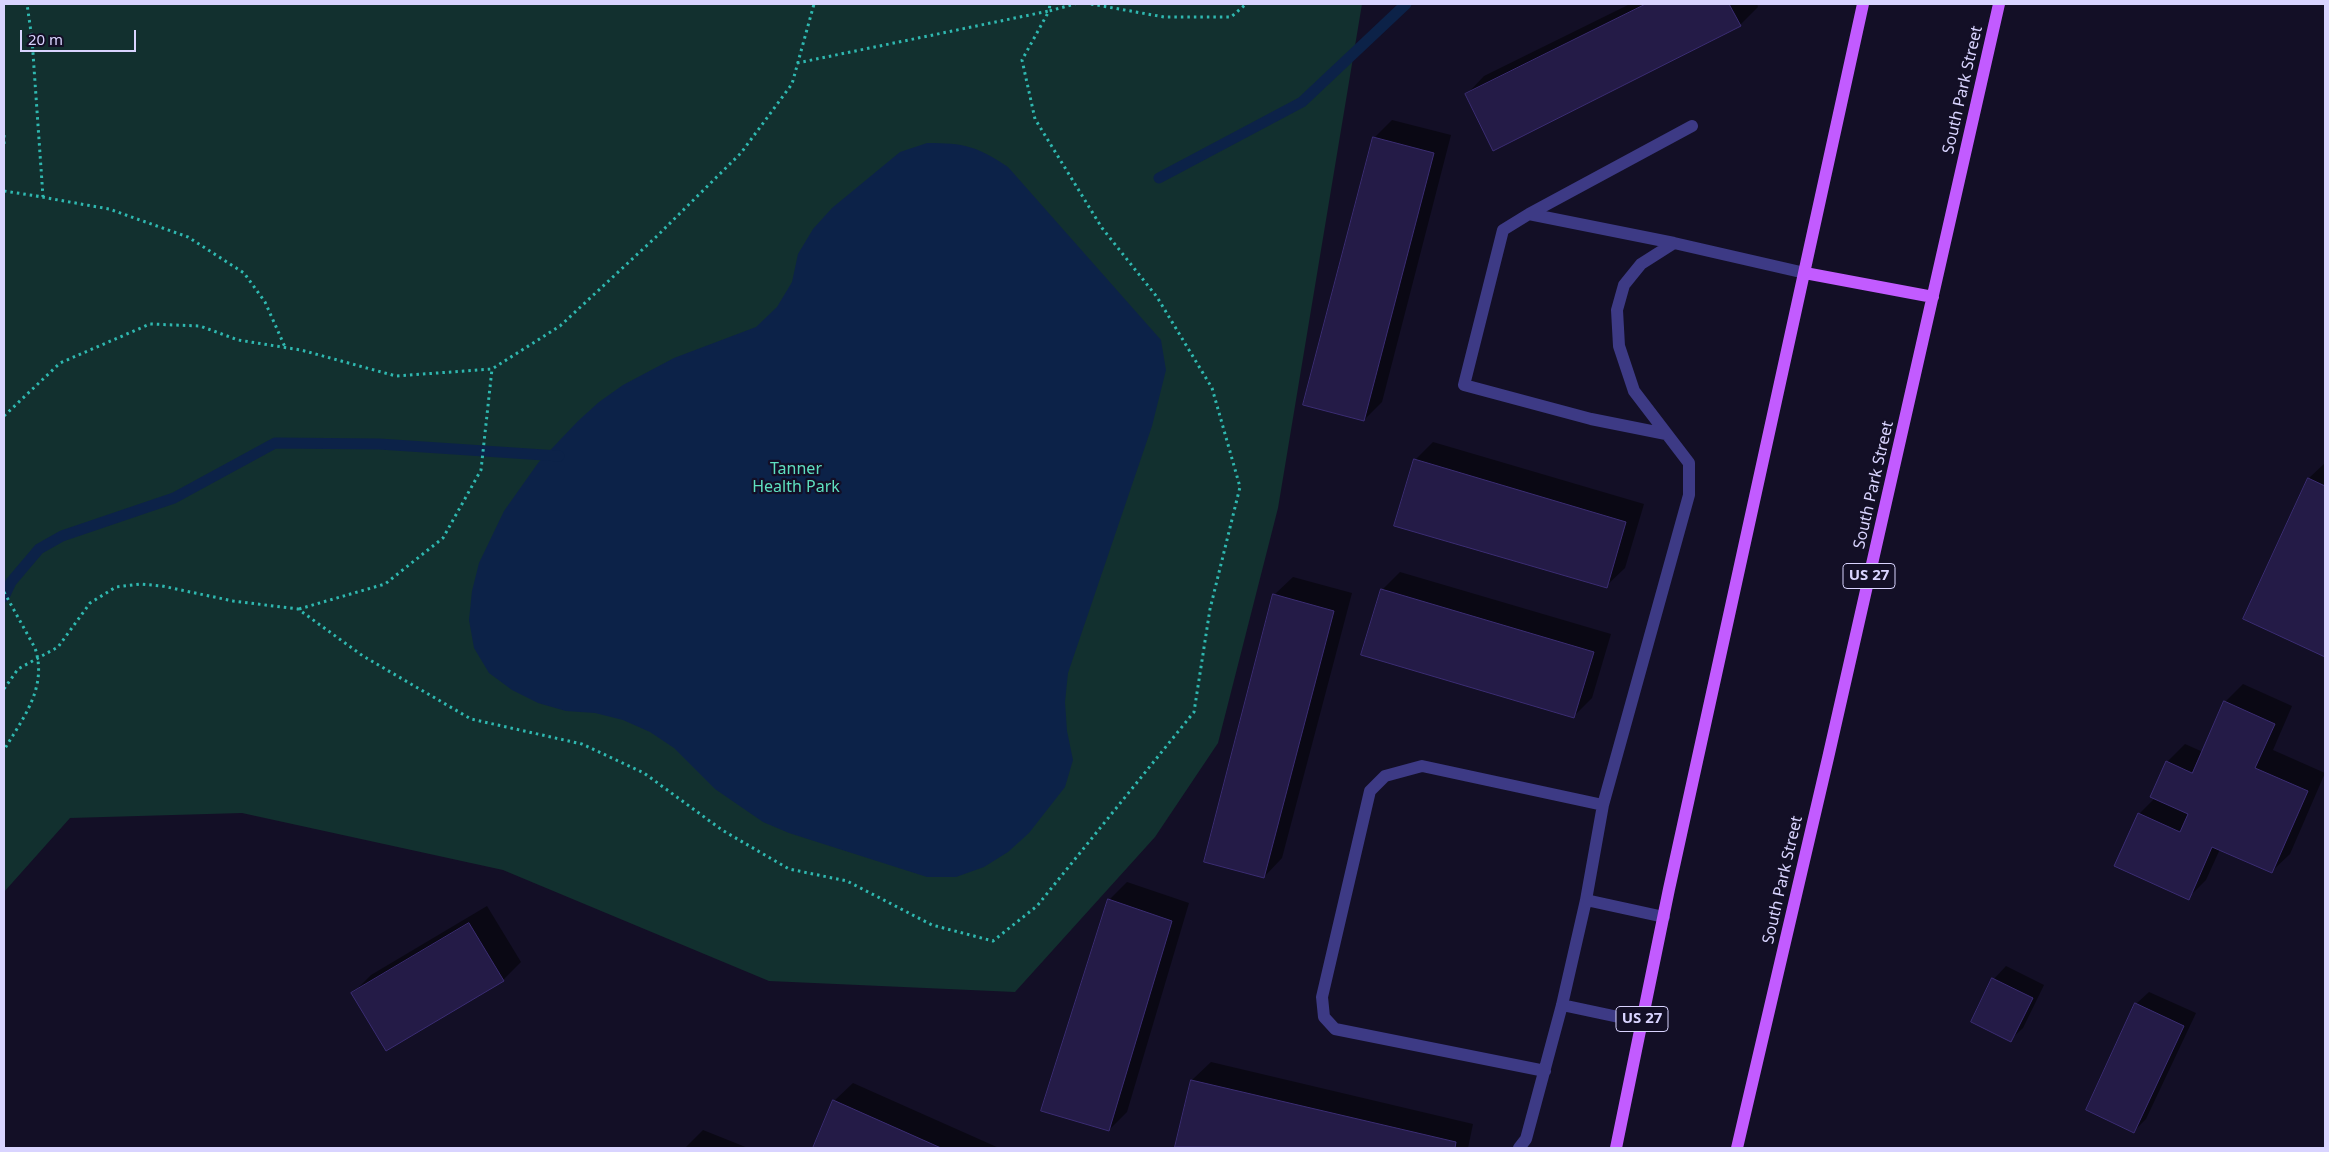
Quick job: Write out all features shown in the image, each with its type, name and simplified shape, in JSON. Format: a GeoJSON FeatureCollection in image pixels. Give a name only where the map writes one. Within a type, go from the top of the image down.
{"type":"FeatureCollection","features":[{"type":"Feature","properties":{"kind":"main road","name":"US 27"},"geometry":{"type":"LineString","coordinates":[[1616,1148],[1664,917],[1864,4]]}},
{"type":"Feature","properties":{"kind":"main road","name":"South Park Street"},"geometry":{"type":"LineString","coordinates":[[1737,1148],[1999,4]]}},
{"type":"Feature","properties":{"kind":"main road"},"geometry":{"type":"LineString","coordinates":[[1805,273],[1933,297]]}},
{"type":"Feature","properties":{"kind":"lane"},"geometry":{"type":"LineString","coordinates":[[1666,434],[1591,419],[1464,385],[1503,230],[1692,126]]}},
{"type":"Feature","properties":{"kind":"lane"},"geometry":{"type":"LineString","coordinates":[[1529,214],[1674,243],[1805,273]]}},
{"type":"Feature","properties":{"kind":"lane"},"geometry":{"type":"LineString","coordinates":[[1519,1148],[1526,1139],[1562,1006],[1586,900],[1603,805],[1689,495],[1689,463],[1634,391],[1619,346],[1617,310],[1624,285],[1641,264],[1674,243]]}},
{"type":"Feature","properties":{"kind":"lane"},"geometry":{"type":"LineString","coordinates":[[1545,1071],[1335,1029],[1324,1017],[1322,997],[1370,791],[1385,776],[1422,766],[1603,805]]}},
{"type":"Feature","properties":{"kind":"lane"},"geometry":{"type":"LineString","coordinates":[[1586,900],[1664,917]]}},
{"type":"Feature","properties":{"kind":"lane"},"geometry":{"type":"LineString","coordinates":[[1562,1006],[1642,1022]]}},
{"type":"Feature","properties":{"kind":"path"},"geometry":{"type":"LineString","coordinates":[[27,4],[32,39],[43,197],[36,196]]}},
{"type":"Feature","properties":{"kind":"path"},"geometry":{"type":"LineString","coordinates":[[4,416],[60,363],[150,324],[200,326],[238,340],[285,348],[396,376],[492,369],[560,326],[657,236],[742,153],[792,84],[814,4]]}},
{"type":"Feature","properties":{"kind":"path"},"geometry":{"type":"LineString","coordinates":[[298,609],[363,656],[471,719],[582,744],[644,773],[722,830],[789,869],[848,881],[932,925],[993,941],[1037,906],[1194,712],[1210,609],[1240,487],[1212,388],[1157,297],[1102,228],[1035,119],[1022,60],[1049,11],[1050,4]]}},
{"type":"Feature","properties":{"kind":"path"},"geometry":{"type":"LineString","coordinates":[[798,63],[1075,4]]}},
{"type":"Feature","properties":{"kind":"path"},"geometry":{"type":"LineString","coordinates":[[1091,4],[1164,18],[1231,16],[1246,4]]}},
{"type":"Feature","properties":{"kind":"path"},"geometry":{"type":"LineString","coordinates":[[4,134],[4,148]]}},
{"type":"Feature","properties":{"kind":"path"},"geometry":{"type":"LineString","coordinates":[[4,190],[109,209],[188,237],[244,273],[265,302],[285,348]]}},
{"type":"Feature","properties":{"kind":"path"},"geometry":{"type":"LineString","coordinates":[[4,689],[18,668],[58,647],[90,603],[116,587],[140,584],[162,586],[233,601],[298,609],[385,584],[443,538],[481,470],[492,369]]}},
{"type":"Feature","properties":{"kind":"path"},"geometry":{"type":"LineString","coordinates":[[4,592],[38,657],[39,682],[34,702],[4,750]]}},
{"type":"Feature","properties":{"kind":"green space","name":"Tanner Health Park"},"geometry":{"type":"Polygon","coordinates":[[[4,4],[1362,4],[1278,508],[1218,743],[1155,837],[1015,992],[769,981],[503,870],[242,813],[70,818],[4,892],[4,4]]]}},
{"type":"Feature","properties":{"kind":"water"},"geometry":{"type":"Polygon","coordinates":[[[927,143],[970,147],[987,154],[1008,167],[1161,340],[1166,370],[1152,426],[1068,673],[1065,702],[1067,731],[1073,760],[1065,787],[1029,833],[1008,852],[984,867],[956,877],[927,877],[789,833],[763,822],[715,789],[674,748],[650,732],[623,720],[595,713],[566,711],[538,703],[512,690],[489,673],[474,648],[469,620],[472,591],[479,563],[504,511],[538,463],[578,421],[599,402],[623,385],[674,358],[756,327],[777,307],[792,282],[798,254],[813,229],[832,208],[900,152],[927,143]]]}},
{"type":"Feature","properties":{"kind":"building"},"geometry":{"type":"Polygon","coordinates":[[[1646,4],[1729,4],[1741,26],[1493,151],[1465,94],[1646,4]]]}},
{"type":"Feature","properties":{"kind":"building"},"geometry":{"type":"Polygon","coordinates":[[[1373,137],[1434,153],[1364,421],[1303,405],[1373,137]]]}},
{"type":"Feature","properties":{"kind":"building"},"geometry":{"type":"Polygon","coordinates":[[[1414,459],[1626,522],[1607,588],[1394,526],[1414,459]]]}},
{"type":"Feature","properties":{"kind":"building"},"geometry":{"type":"Polygon","coordinates":[[[2308,478],[2325,486],[2325,657],[2243,619],[2308,478]]]}},
{"type":"Feature","properties":{"kind":"building"},"geometry":{"type":"Polygon","coordinates":[[[1381,589],[1594,652],[1574,718],[1361,655],[1381,589]]]}},
{"type":"Feature","properties":{"kind":"building"},"geometry":{"type":"Polygon","coordinates":[[[1273,594],[1334,611],[1264,878],[1204,862],[1273,594]]]}},
{"type":"Feature","properties":{"kind":"building"},"geometry":{"type":"Polygon","coordinates":[[[2224,701],[2275,724],[2255,768],[2308,791],[2272,873],[2212,847],[2189,900],[2114,866],[2138,813],[2180,832],[2188,814],[2150,797],[2166,761],[2192,773],[2224,701]]]}},
{"type":"Feature","properties":{"kind":"building"},"geometry":{"type":"Polygon","coordinates":[[[1108,899],[1172,921],[1109,1131],[1041,1111],[1108,899]]]}},
{"type":"Feature","properties":{"kind":"building"},"geometry":{"type":"Polygon","coordinates":[[[469,923],[504,981],[386,1051],[351,993],[469,923]]]}},
{"type":"Feature","properties":{"kind":"building"},"geometry":{"type":"Polygon","coordinates":[[[1992,978],[2033,998],[2011,1042],[1971,1022],[1992,978]]]}},
{"type":"Feature","properties":{"kind":"building"},"geometry":{"type":"Polygon","coordinates":[[[2135,1003],[2184,1026],[2134,1133],[2086,1110],[2135,1003]]]}},
{"type":"Feature","properties":{"kind":"building"},"geometry":{"type":"Polygon","coordinates":[[[1191,1080],[1456,1142],[1455,1148],[1175,1147],[1191,1080]]]}},
{"type":"Feature","properties":{"kind":"building"},"geometry":{"type":"Polygon","coordinates":[[[833,1100],[941,1148],[813,1148],[833,1100]]]}},
{"type":"Feature","properties":{"kind":"waterway"},"geometry":{"type":"LineString","coordinates":[[1159,178],[1302,102],[1406,4]]}},
{"type":"Feature","properties":{"kind":"waterway"},"geometry":{"type":"LineString","coordinates":[[4,597],[11,582],[39,549],[62,536],[174,498],[275,443],[379,444],[559,456]]}}]}
